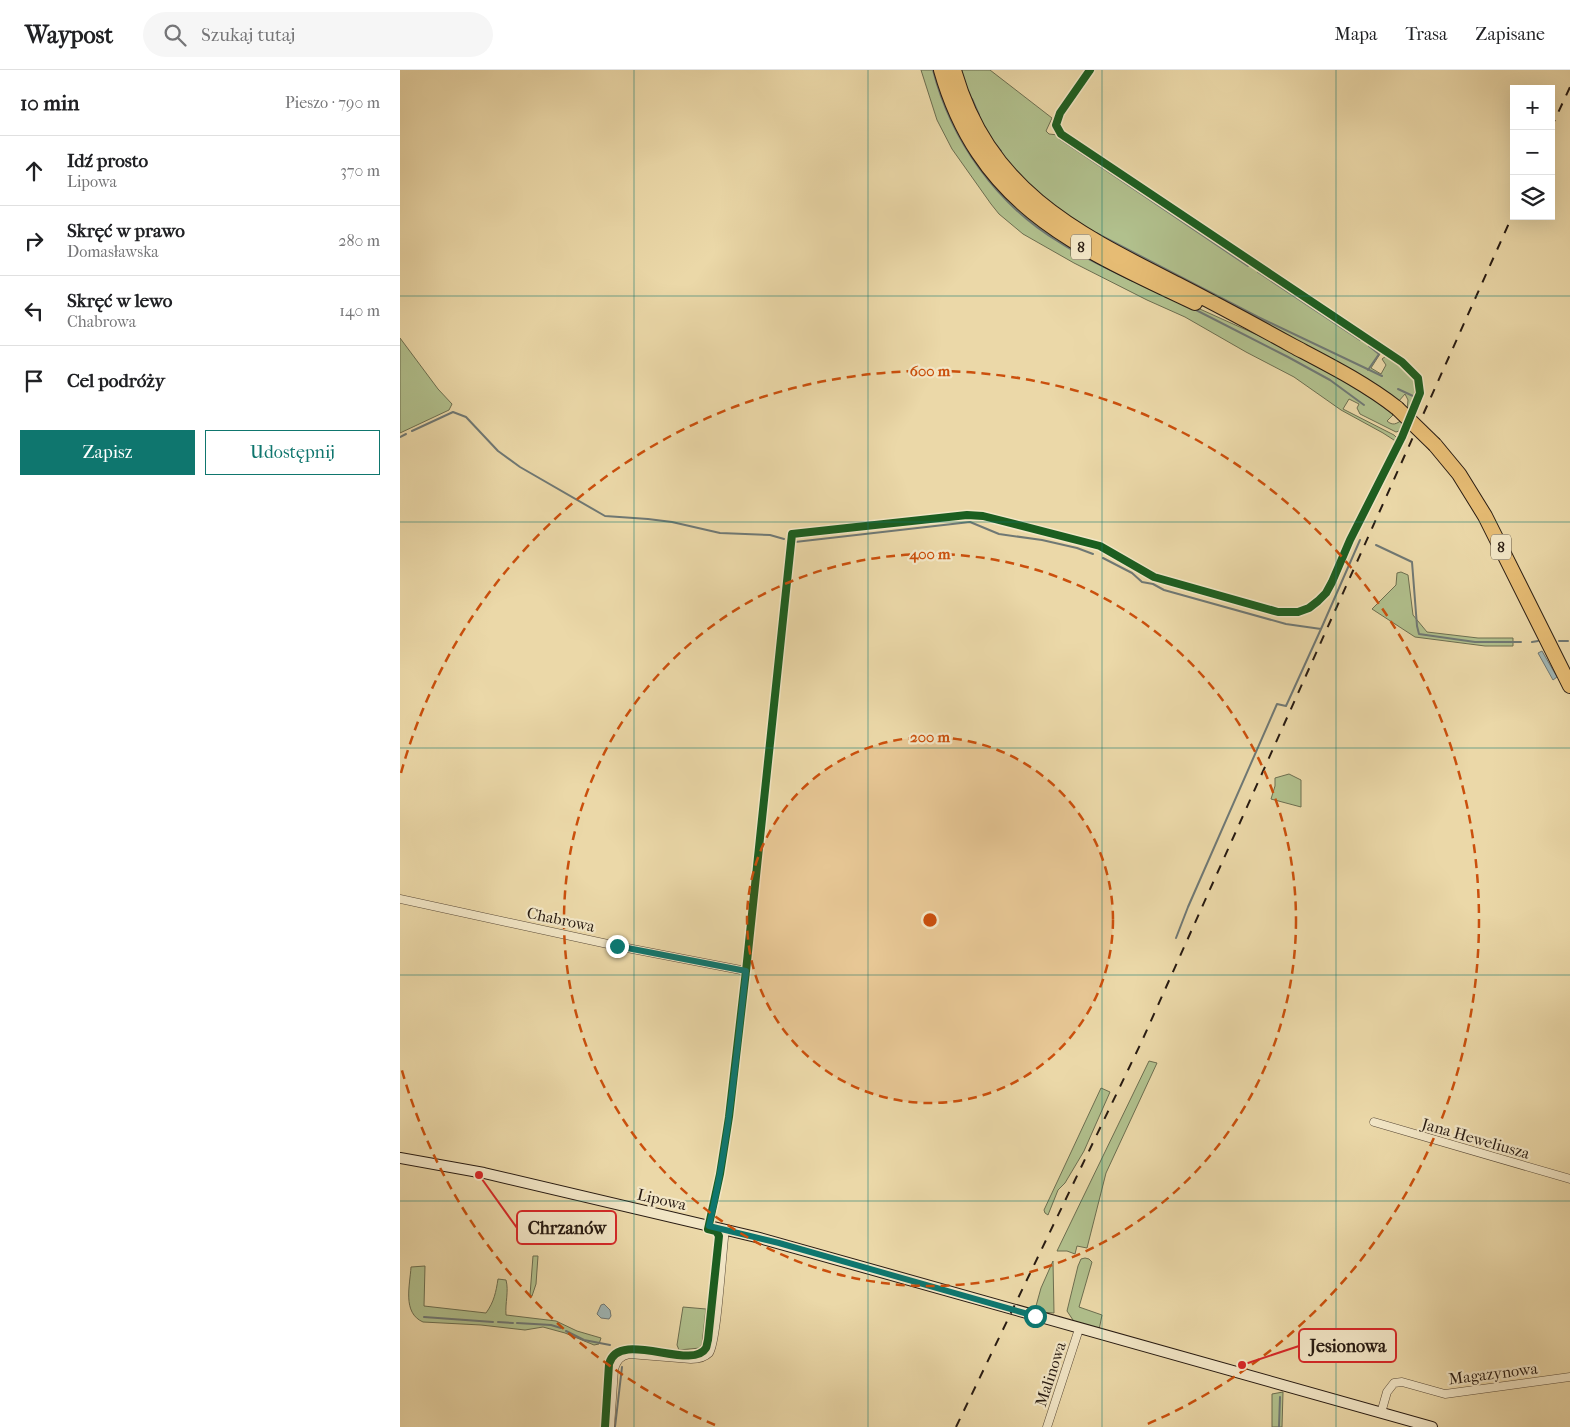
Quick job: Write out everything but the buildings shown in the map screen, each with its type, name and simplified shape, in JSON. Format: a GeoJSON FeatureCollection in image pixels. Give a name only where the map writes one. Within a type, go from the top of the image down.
{"type":"FeatureCollection","features":[{"type":"Feature","properties":{"kind":"highway","name":"8"},"geometry":{"type":"LineString","coordinates":[[941,70],[952,102],[975,148],[995,176],[1031,212],[1076,244],[1123,270],[1291,345]]}},
{"type":"Feature","properties":{"kind":"highway","name":"8"},"geometry":{"type":"LineString","coordinates":[[954,70],[964,101],[984,140],[1005,169],[1034,200],[1089,238],[1212,301],[1357,380],[1397,408],[1435,444],[1459,474],[1485,516],[1570,686]]}},
{"type":"Feature","properties":{"kind":"street"},"geometry":{"type":"LineString","coordinates":[[709,1226],[720,1174],[727,1126],[746,971],[792,534],[967,515],[984,516],[1100,546],[1154,577],[1278,612],[1298,612],[1309,608],[1326,592],[1402,437],[1420,393],[1418,378],[1402,362],[1061,134],[1056,125],[1060,113],[1090,70]]}},
{"type":"Feature","properties":{"kind":"street","name":"Chabrowa"},"geometry":{"type":"LineString","coordinates":[[400,899],[617,946],[746,971]]}},
{"type":"Feature","properties":{"kind":"street","name":"Jana Heweliusza"},"geometry":{"type":"LineString","coordinates":[[1374,1122],[1570,1179]]}},
{"type":"Feature","properties":{"kind":"street","name":"Lipowa"},"geometry":{"type":"LineString","coordinates":[[400,1158],[484,1173],[779,1243],[1432,1427]]}},
{"type":"Feature","properties":{"kind":"street"},"geometry":{"type":"LineString","coordinates":[[610,1427],[614,1369],[621,1356],[629,1354],[699,1359],[710,1352],[713,1345],[716,1323],[725,1229]]}},
{"type":"Feature","properties":{"kind":"street","name":"Malinowa"},"geometry":{"type":"LineString","coordinates":[[1047,1427],[1079,1329]]}},
{"type":"Feature","properties":{"kind":"street","name":"Magazynowa"},"geometry":{"type":"LineString","coordinates":[[1381,1413],[1387,1392],[1394,1383],[1402,1382],[1445,1394],[1570,1377]]}},
{"type":"Feature","properties":{"kind":"green space"},"geometry":{"type":"Polygon","coordinates":[[[921,70],[937,70],[960,132],[1151,287],[1262,337],[1336,375],[1393,415],[1387,421],[1389,423],[1394,424],[1402,420],[1405,423],[1402,430],[1396,432],[1360,414],[1357,408],[1359,404],[1349,399],[1343,409],[1394,435],[1397,438],[1397,442],[1341,410],[1294,377],[1185,317],[1074,263],[1023,234],[999,214],[952,149],[937,120],[921,70]]]}},
{"type":"Feature","properties":{"kind":"green space"},"geometry":{"type":"Polygon","coordinates":[[[959,70],[990,70],[1052,118],[1046,131],[1049,134],[1058,135],[1379,350],[1380,354],[1371,368],[1381,374],[1386,365],[1382,359],[1386,356],[1403,367],[1409,372],[1415,384],[1415,392],[1409,412],[1407,410],[1408,400],[1405,394],[1398,402],[1079,226],[1031,189],[1001,155],[982,126],[959,70]]]}},
{"type":"Feature","properties":{"kind":"green space"},"geometry":{"type":"Polygon","coordinates":[[[400,338],[438,389],[452,404],[449,410],[400,433],[400,338]]]}},
{"type":"Feature","properties":{"kind":"green space"},"geometry":{"type":"Polygon","coordinates":[[[1401,572],[1408,575],[1413,615],[1427,632],[1478,638],[1513,638],[1513,646],[1485,646],[1415,637],[1372,609],[1396,585],[1397,573],[1401,572]]]}},
{"type":"Feature","properties":{"kind":"green space"},"geometry":{"type":"Polygon","coordinates":[[[1289,774],[1301,780],[1301,807],[1271,799],[1275,778],[1289,774]]]}},
{"type":"Feature","properties":{"kind":"green space"},"geometry":{"type":"Polygon","coordinates":[[[1149,1061],[1157,1063],[1106,1173],[1087,1248],[1077,1246],[1075,1254],[1067,1251],[1057,1251],[1149,1061]]]}},
{"type":"Feature","properties":{"kind":"green space"},"geometry":{"type":"Polygon","coordinates":[[[1101,1088],[1110,1092],[1084,1151],[1065,1183],[1058,1190],[1048,1215],[1044,1210],[1101,1088]]]}},
{"type":"Feature","properties":{"kind":"green space"},"geometry":{"type":"Polygon","coordinates":[[[533,1256],[538,1256],[536,1284],[532,1296],[530,1295],[533,1256]]]}},
{"type":"Feature","properties":{"kind":"green space"},"geometry":{"type":"Polygon","coordinates":[[[1085,1258],[1092,1262],[1079,1307],[1102,1315],[1099,1330],[1075,1323],[1067,1311],[1078,1266],[1081,1259],[1085,1258]]]}},
{"type":"Feature","properties":{"kind":"green space"},"geometry":{"type":"Polygon","coordinates":[[[1053,1261],[1054,1313],[1039,1312],[1036,1306],[1041,1288],[1053,1261]]]}},
{"type":"Feature","properties":{"kind":"green space"},"geometry":{"type":"Polygon","coordinates":[[[425,1266],[424,1306],[486,1313],[494,1297],[498,1279],[506,1280],[506,1315],[556,1321],[577,1331],[601,1338],[599,1344],[594,1345],[565,1333],[543,1327],[525,1330],[481,1325],[423,1322],[416,1318],[412,1312],[409,1290],[411,1267],[425,1266]]]}},
{"type":"Feature","properties":{"kind":"green space"},"geometry":{"type":"Polygon","coordinates":[[[683,1307],[706,1309],[700,1348],[679,1350],[677,1345],[683,1307]]]}},
{"type":"Feature","properties":{"kind":"green space"},"geometry":{"type":"Polygon","coordinates":[[[1283,1392],[1282,1427],[1272,1427],[1272,1394],[1283,1392]]]}},
{"type":"Feature","properties":{"kind":"water"},"geometry":{"type":"Polygon","coordinates":[[[1542,651],[1557,677],[1553,680],[1538,653],[1542,651]]]}},
{"type":"Feature","properties":{"kind":"water"},"geometry":{"type":"Polygon","coordinates":[[[604,1304],[610,1310],[611,1316],[609,1319],[601,1318],[597,1314],[601,1305],[604,1304]]]}},
{"type":"Feature","properties":{"kind":"waterway"},"geometry":{"type":"LineString","coordinates":[[933,70],[951,121],[979,168],[996,189],[1036,227],[1086,258],[1133,281]]}},
{"type":"Feature","properties":{"kind":"waterway"},"geometry":{"type":"LineString","coordinates":[[972,99],[979,115]]}},
{"type":"Feature","properties":{"kind":"waterway"},"geometry":{"type":"LineString","coordinates":[[1060,139],[1248,266]]}},
{"type":"Feature","properties":{"kind":"waterway"},"geometry":{"type":"LineString","coordinates":[[993,141],[1001,151]]}},
{"type":"Feature","properties":{"kind":"waterway"},"geometry":{"type":"LineString","coordinates":[[1014,169],[1021,176]]}},
{"type":"Feature","properties":{"kind":"waterway"},"geometry":{"type":"LineString","coordinates":[[1096,233],[1258,317],[1382,376]]}},
{"type":"Feature","properties":{"kind":"waterway"},"geometry":{"type":"LineString","coordinates":[[1258,272],[1360,340]]}},
{"type":"Feature","properties":{"kind":"waterway"},"geometry":{"type":"LineString","coordinates":[[1194,309],[1330,380],[1364,405]]}},
{"type":"Feature","properties":{"kind":"waterway"},"geometry":{"type":"LineString","coordinates":[[1368,370],[1379,354],[1369,346]]}},
{"type":"Feature","properties":{"kind":"waterway"},"geometry":{"type":"LineString","coordinates":[[1398,389],[1413,396]]}},
{"type":"Feature","properties":{"kind":"waterway"},"geometry":{"type":"LineString","coordinates":[[412,431],[453,412],[466,417],[498,451],[520,467],[605,516],[672,522],[720,533],[770,535],[784,539]]}},
{"type":"Feature","properties":{"kind":"waterway"},"geometry":{"type":"LineString","coordinates":[[400,437],[406,434]]}},
{"type":"Feature","properties":{"kind":"waterway"},"geometry":{"type":"LineString","coordinates":[[795,542],[970,522],[999,534],[1042,540],[1077,548],[1093,554]]}},
{"type":"Feature","properties":{"kind":"waterway"},"geometry":{"type":"LineString","coordinates":[[1103,558],[1132,573],[1142,582],[1153,584],[1164,590],[1286,624],[1321,629],[1360,540]]}},
{"type":"Feature","properties":{"kind":"waterway"},"geometry":{"type":"LineString","coordinates":[[1376,545],[1412,562],[1419,634],[1475,642],[1521,642]]}},
{"type":"Feature","properties":{"kind":"waterway"},"geometry":{"type":"LineString","coordinates":[[1176,938],[1277,704],[1286,706],[1321,629]]}},
{"type":"Feature","properties":{"kind":"waterway"},"geometry":{"type":"LineString","coordinates":[[1532,642],[1538,641]]}},
{"type":"Feature","properties":{"kind":"waterway"},"geometry":{"type":"LineString","coordinates":[[1559,641],[1568,641]]}},
{"type":"Feature","properties":{"kind":"waterway"},"geometry":{"type":"LineString","coordinates":[[424,1317],[493,1322]]}},
{"type":"Feature","properties":{"kind":"waterway"},"geometry":{"type":"LineString","coordinates":[[498,1322],[513,1323]]}},
{"type":"Feature","properties":{"kind":"waterway"},"geometry":{"type":"LineString","coordinates":[[517,1323],[551,1325],[561,1328]]}},
{"type":"Feature","properties":{"kind":"waterway"},"geometry":{"type":"LineString","coordinates":[[566,1331],[584,1340],[610,1345]]}},
{"type":"Feature","properties":{"kind":"waterway"},"geometry":{"type":"LineString","coordinates":[[615,1427],[622,1367]]}},
{"type":"Feature","properties":{"kind":"waterway"},"geometry":{"type":"LineString","coordinates":[[1279,1427],[1280,1397]]}},
{"type":"Feature","properties":{"kind":"railway"},"geometry":{"type":"LineString","coordinates":[[1555,119],[1570,87]]}},
{"type":"Feature","properties":{"kind":"railway"},"geometry":{"type":"LineString","coordinates":[[956,1427],[1141,1043],[1510,220]]}},
{"type":"Feature","properties":{"kind":"cycle path"},"geometry":{"type":"LineString","coordinates":[[605,1427],[609,1364],[615,1354],[626,1350],[640,1349],[686,1356],[698,1354],[706,1348],[708,1340],[719,1236],[716,1231],[708,1229],[720,1174],[729,1117],[792,534],[967,515],[983,516],[1100,546],[1154,577],[1278,612],[1298,612],[1309,608],[1326,593],[1350,540],[1402,437],[1420,393],[1418,378],[1402,362],[1061,134],[1056,125],[1060,113],[1090,70]]}},
{"type":"Feature","properties":{"kind":"place","name":"Chrzanów"},"geometry":{"type":"Point","coordinates":[479,1175]}},
{"type":"Feature","properties":{"kind":"place","name":"Jesionowa"},"geometry":{"type":"Point","coordinates":[1242,1365]}},
{"type":"Feature","properties":{"kind":"route"},"geometry":{"type":"LineString","coordinates":[[617,946],[746,971],[720,1174],[709,1226],[779,1243],[1035,1316]]}}]}
